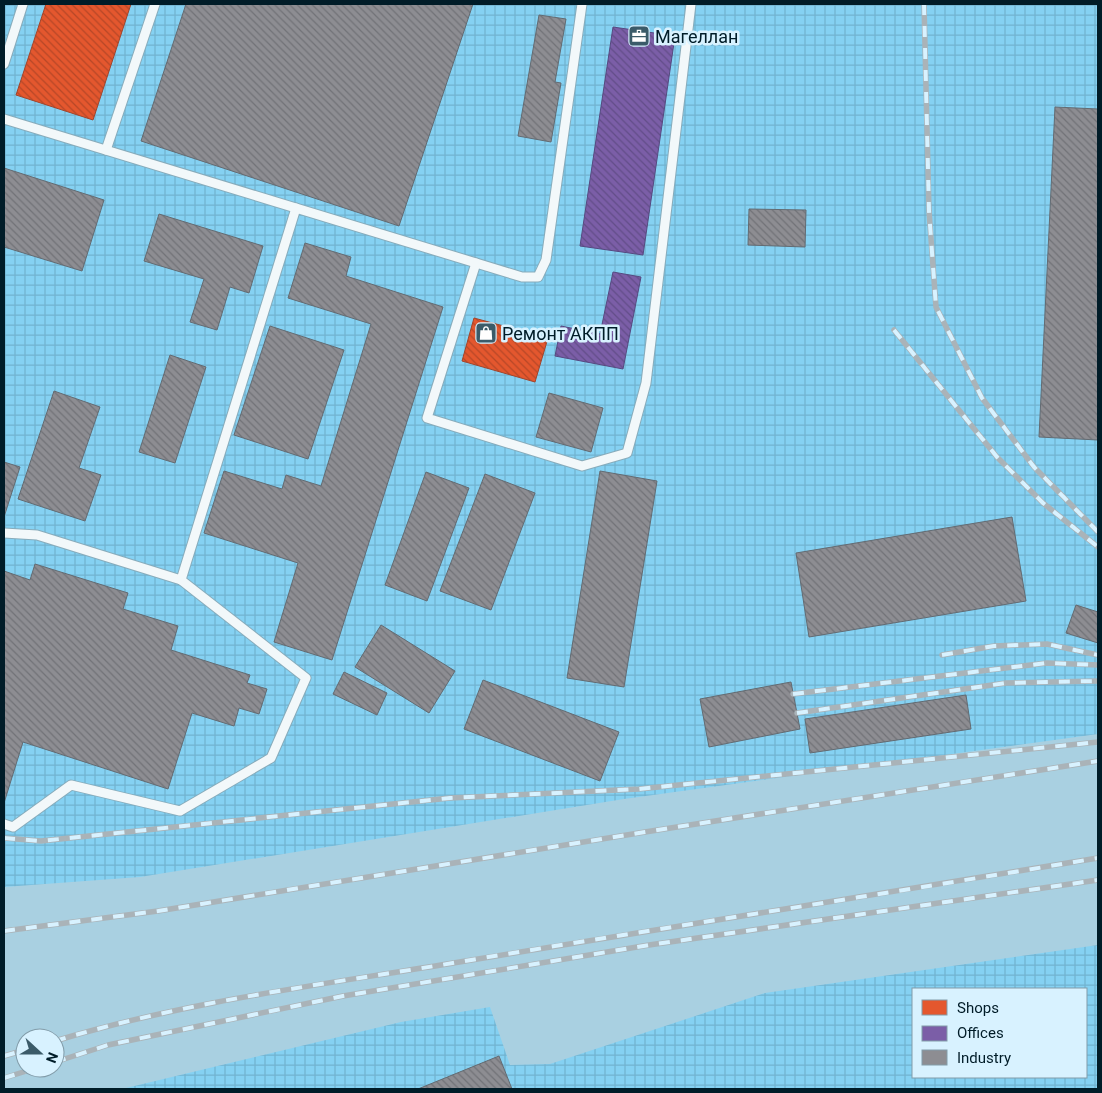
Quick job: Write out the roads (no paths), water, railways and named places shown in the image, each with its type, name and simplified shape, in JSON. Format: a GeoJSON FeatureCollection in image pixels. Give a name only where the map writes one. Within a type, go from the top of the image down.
{"type":"FeatureCollection","features":[{"type":"Feature","properties":{"kind":"lane"},"geometry":{"type":"LineString","coordinates":[[4,64],[23,4]]}},
{"type":"Feature","properties":{"kind":"lane"},"geometry":{"type":"LineString","coordinates":[[106,150],[155,4]]}},
{"type":"Feature","properties":{"kind":"lane"},"geometry":{"type":"LineString","coordinates":[[4,119],[522,277],[538,277],[546,260],[582,4]]}},
{"type":"Feature","properties":{"kind":"lane"},"geometry":{"type":"LineString","coordinates":[[476,263],[427,418],[582,466],[628,453],[646,383],[691,4]]}},
{"type":"Feature","properties":{"kind":"lane"},"geometry":{"type":"LineString","coordinates":[[181,580],[296,208]]}},
{"type":"Feature","properties":{"kind":"lane"},"geometry":{"type":"LineString","coordinates":[[4,533],[37,535],[181,580],[306,678],[271,758],[180,811],[71,785],[13,827],[4,824]]}},
{"type":"Feature","properties":{"kind":"railway"},"geometry":{"type":"LineString","coordinates":[[924,4],[929,211],[936,307],[982,398],[1034,467],[1098,532]]}},
{"type":"Feature","properties":{"kind":"railway"},"geometry":{"type":"LineString","coordinates":[[894,330],[997,457],[1043,503],[1098,547]]}},
{"type":"Feature","properties":{"kind":"railway"},"geometry":{"type":"LineString","coordinates":[[942,655],[994,646],[1047,644],[1098,655]]}},
{"type":"Feature","properties":{"kind":"railway"},"geometry":{"type":"LineString","coordinates":[[793,694],[1047,663],[1098,665]]}},
{"type":"Feature","properties":{"kind":"railway"},"geometry":{"type":"LineString","coordinates":[[797,713],[1006,683],[1098,681]]}},
{"type":"Feature","properties":{"kind":"railway"},"geometry":{"type":"LineString","coordinates":[[4,838],[41,841],[450,798],[639,789],[1098,742]]}},
{"type":"Feature","properties":{"kind":"railway"},"geometry":{"type":"LineString","coordinates":[[4,931],[158,911],[1098,761]]}},
{"type":"Feature","properties":{"kind":"railway"},"geometry":{"type":"LineString","coordinates":[[65,1038],[150,1016],[295,988],[1098,858]]}},
{"type":"Feature","properties":{"kind":"railway"},"geometry":{"type":"LineString","coordinates":[[65,1059],[108,1045],[343,996],[649,945],[1098,880]]}},
{"type":"Feature","properties":{"kind":"railway"},"geometry":{"type":"LineString","coordinates":[[4,1056],[15,1053]]}},
{"type":"Feature","properties":{"kind":"railway"},"geometry":{"type":"LineString","coordinates":[[4,1078],[15,1075]]}},
{"type":"Feature","properties":{"kind":"place","name":"Магеллан"},"geometry":{"type":"Point","coordinates":[639,36]}},
{"type":"Feature","properties":{"kind":"place","name":"Ремонт АКПП"},"geometry":{"type":"Point","coordinates":[486,333]}}]}
